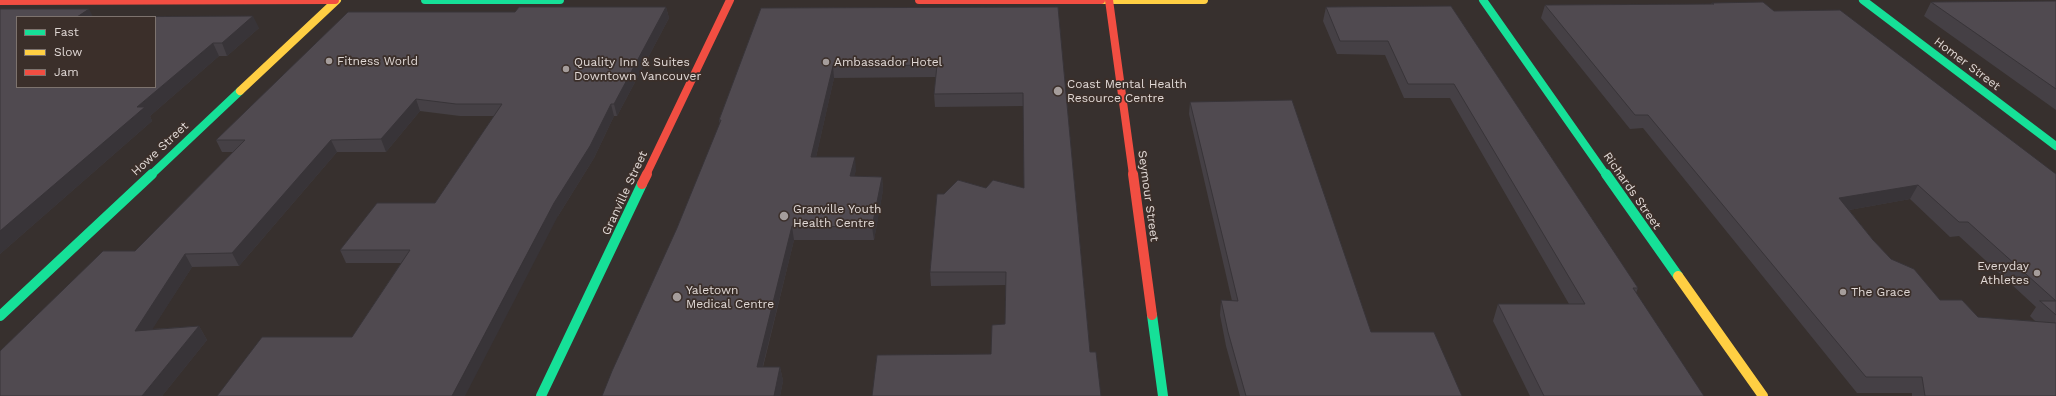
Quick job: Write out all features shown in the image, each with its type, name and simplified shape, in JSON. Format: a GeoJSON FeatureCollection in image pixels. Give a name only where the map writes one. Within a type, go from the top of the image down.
{"type":"FeatureCollection","features":[{"type":"Feature","properties":{"kind":"main road"},"geometry":{"type":"LineString","coordinates":[[0,1],[336,0]]}},
{"type":"Feature","properties":{"kind":"main road","name":"Howe Street"},"geometry":{"type":"LineString","coordinates":[[0,316],[336,0]]}},
{"type":"Feature","properties":{"kind":"main road"},"geometry":{"type":"LineString","coordinates":[[425,0],[560,0]]}},
{"type":"Feature","properties":{"kind":"main road","name":"Granville Street"},"geometry":{"type":"LineString","coordinates":[[541,396],[730,0]]}},
{"type":"Feature","properties":{"kind":"main road"},"geometry":{"type":"LineString","coordinates":[[919,0],[1204,0]]}},
{"type":"Feature","properties":{"kind":"main road","name":"Seymour Street"},"geometry":{"type":"LineString","coordinates":[[1109,0],[1163,396]]}},
{"type":"Feature","properties":{"kind":"main road","name":"Richards Street"},"geometry":{"type":"LineString","coordinates":[[1483,0],[1763,396]]}},
{"type":"Feature","properties":{"kind":"main road","name":"Homer Street"},"geometry":{"type":"LineString","coordinates":[[1863,0],[2056,146]]}},
{"type":"Feature","properties":{"kind":"building"},"geometry":{"type":"Polygon","coordinates":[[[2056,1],[2056,89],[1931,2],[2056,1]]]}},
{"type":"Feature","properties":{"kind":"building"},"geometry":{"type":"Polygon","coordinates":[[[1763,2],[1774,11],[1840,10],[2056,174],[2056,301],[1968,222],[1959,222],[1918,185],[1839,198],[1873,240],[1891,259],[1914,269],[1940,300],[1962,300],[1978,317],[2056,323],[2056,396],[1925,396],[1922,377],[1866,377],[1648,115],[1635,115],[1545,5],[1714,4],[1712,3],[1763,2]]]}},
{"type":"Feature","properties":{"kind":"building"},"geometry":{"type":"Polygon","coordinates":[[[1451,6],[1638,288],[1633,288],[1704,396],[1544,396],[1498,304],[1585,304],[1454,84],[1408,84],[1388,41],[1340,41],[1326,7],[1451,6]]]}},
{"type":"Feature","properties":{"kind":"building"},"geometry":{"type":"Polygon","coordinates":[[[519,7],[666,7],[614,104],[611,104],[590,146],[554,203],[452,396],[217,396],[262,337],[352,337],[410,250],[340,250],[377,203],[435,203],[502,104],[456,104],[416,99],[381,139],[331,140],[232,253],[185,254],[135,331],[199,326],[142,396],[0,396],[0,351],[103,251],[135,251],[245,140],[216,140],[348,12],[515,12],[519,7]]]}},
{"type":"Feature","properties":{"kind":"building"},"geometry":{"type":"Polygon","coordinates":[[[1058,7],[1090,352],[1096,352],[1101,396],[872,396],[877,355],[991,354],[992,325],[1005,324],[1006,272],[930,272],[937,194],[944,194],[958,180],[986,188],[993,180],[1024,188],[1023,93],[934,94],[937,65],[833,66],[811,157],[855,157],[850,176],[882,177],[872,227],[792,226],[757,367],[780,367],[774,396],[602,396],[677,228],[721,120],[719,120],[761,8],[1058,7]]]}},
{"type":"Feature","properties":{"kind":"building"},"geometry":{"type":"Polygon","coordinates":[[[0,9],[89,9],[78,16],[16,16],[16,88],[156,88],[156,17],[253,16],[222,43],[213,43],[137,107],[145,107],[0,231],[0,9]]]}},
{"type":"Feature","properties":{"kind":"building"},"geometry":{"type":"Polygon","coordinates":[[[1292,100],[1371,332],[1434,332],[1462,396],[1246,396],[1228,332],[1221,300],[1238,301],[1190,102],[1292,100]]]}},
{"type":"Feature","properties":{"kind":"building"},"geometry":{"type":"Polygon","coordinates":[[[2040,301],[2056,301],[2056,315],[2040,301]]]}},
{"type":"Feature","properties":{"kind":"traffic: fast"},"geometry":{"type":"LineString","coordinates":[[425,0],[560,0]]}},
{"type":"Feature","properties":{"kind":"traffic: fast"},"geometry":{"type":"LineString","coordinates":[[1483,0],[1678,276]]}},
{"type":"Feature","properties":{"kind":"traffic: fast"},"geometry":{"type":"LineString","coordinates":[[1863,0],[2056,146]]}},
{"type":"Feature","properties":{"kind":"traffic: fast"},"geometry":{"type":"LineString","coordinates":[[0,316],[240,91]]}},
{"type":"Feature","properties":{"kind":"traffic: fast"},"geometry":{"type":"LineString","coordinates":[[541,396],[642,184]]}},
{"type":"Feature","properties":{"kind":"traffic: fast"},"geometry":{"type":"LineString","coordinates":[[1152,315],[1163,396]]}},
{"type":"Feature","properties":{"kind":"traffic: slow"},"geometry":{"type":"LineString","coordinates":[[240,91],[337,0]]}},
{"type":"Feature","properties":{"kind":"traffic: slow"},"geometry":{"type":"LineString","coordinates":[[1101,0],[1204,0]]}},
{"type":"Feature","properties":{"kind":"traffic: slow"},"geometry":{"type":"LineString","coordinates":[[1678,276],[1763,396]]}},
{"type":"Feature","properties":{"kind":"traffic: jam"},"geometry":{"type":"LineString","coordinates":[[0,1],[335,0]]}},
{"type":"Feature","properties":{"kind":"traffic: jam"},"geometry":{"type":"LineString","coordinates":[[642,184],[730,0]]}},
{"type":"Feature","properties":{"kind":"traffic: jam"},"geometry":{"type":"LineString","coordinates":[[919,0],[1101,0]]}},
{"type":"Feature","properties":{"kind":"traffic: jam"},"geometry":{"type":"LineString","coordinates":[[1109,0],[1152,315]]}},
{"type":"Feature","properties":{"kind":"place","name":"Fitness World"},"geometry":{"type":"Point","coordinates":[329,61]}},
{"type":"Feature","properties":{"kind":"place","name":"Ambassador Hotel"},"geometry":{"type":"Point","coordinates":[826,62]}},
{"type":"Feature","properties":{"kind":"place","name":"Quality Inn & Suites Downtown Vancouver"},"geometry":{"type":"Point","coordinates":[566,69]}},
{"type":"Feature","properties":{"kind":"place","name":"Coast Mental Health Resource Centre"},"geometry":{"type":"Point","coordinates":[1058,91]}},
{"type":"Feature","properties":{"kind":"place","name":"Granville Youth Health Centre"},"geometry":{"type":"Point","coordinates":[784,216]}},
{"type":"Feature","properties":{"kind":"place","name":"Everyday Athletes"},"geometry":{"type":"Point","coordinates":[2037,273]}},
{"type":"Feature","properties":{"kind":"place","name":"The Grace"},"geometry":{"type":"Point","coordinates":[1843,292]}},
{"type":"Feature","properties":{"kind":"place","name":"Yaletown Medical Centre"},"geometry":{"type":"Point","coordinates":[677,297]}}]}
